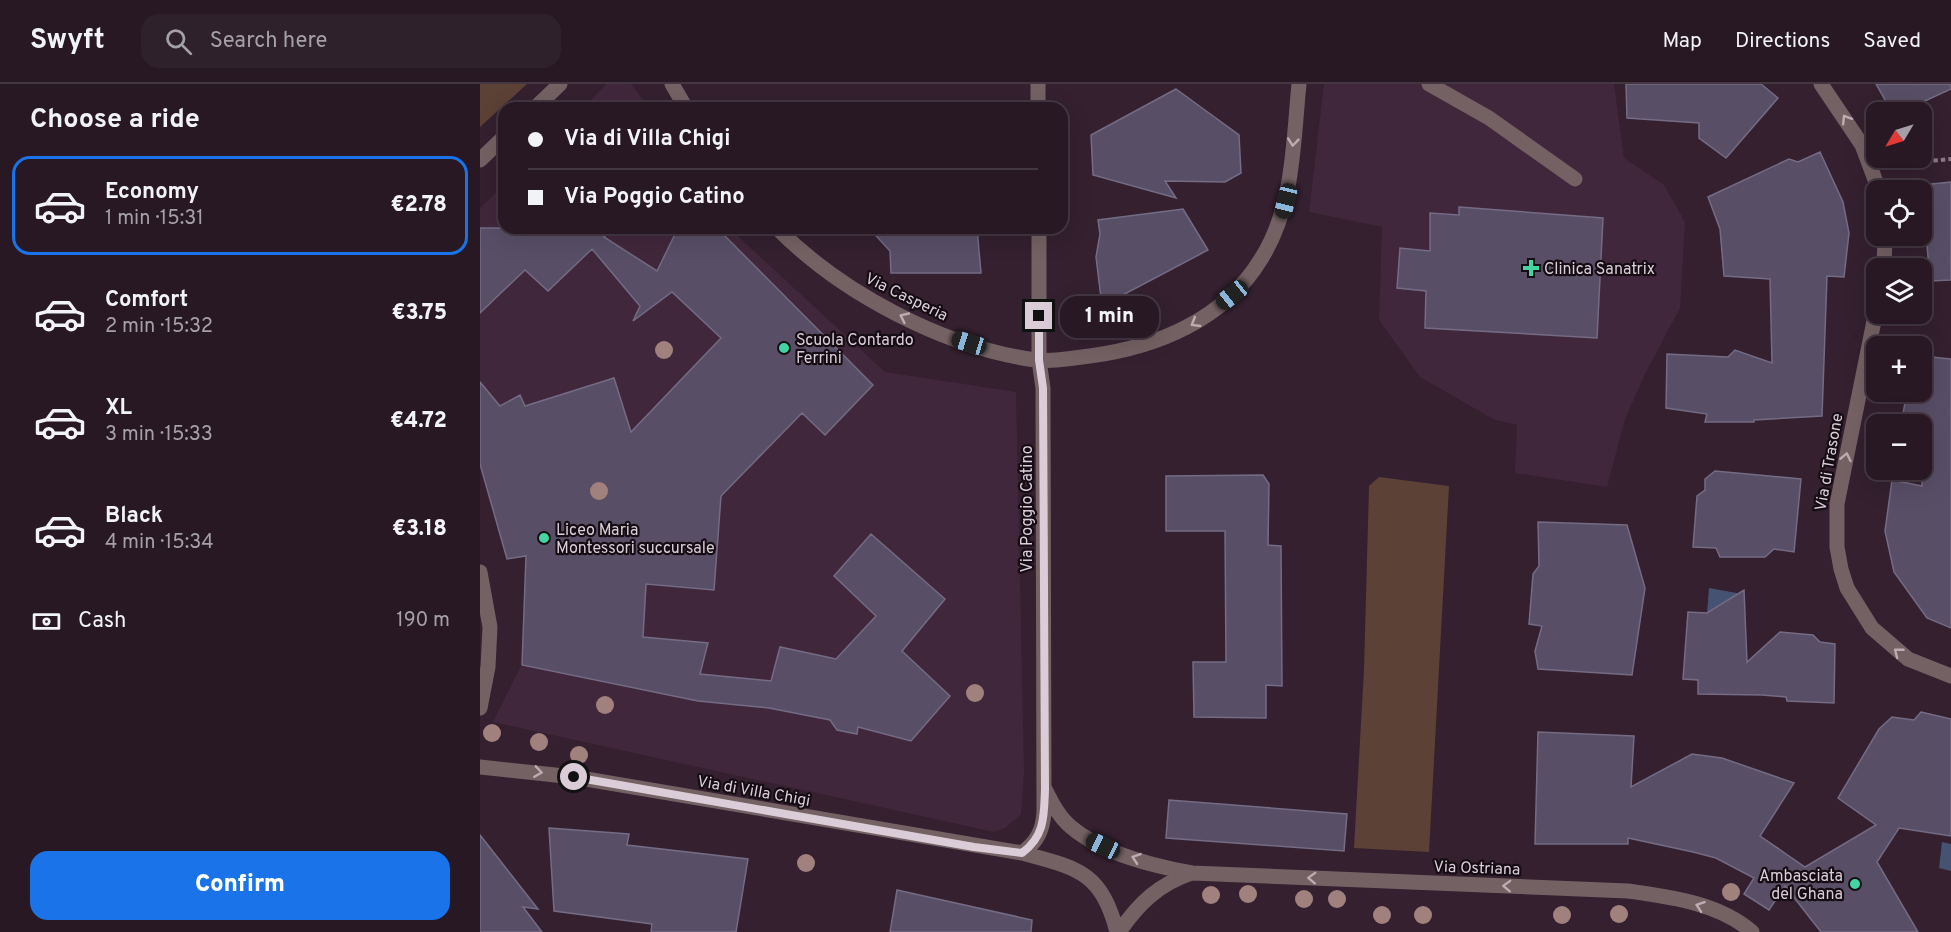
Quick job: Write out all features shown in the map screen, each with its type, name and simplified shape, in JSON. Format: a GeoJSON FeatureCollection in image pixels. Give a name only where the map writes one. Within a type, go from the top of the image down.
{"type":"FeatureCollection","features":[{"type":"Feature","properties":{"kind":"street"},"geometry":{"type":"LineString","coordinates":[[541,102],[560,84]]}},
{"type":"Feature","properties":{"kind":"street"},"geometry":{"type":"LineString","coordinates":[[672,84],[682,102]]}},
{"type":"Feature","properties":{"kind":"street"},"geometry":{"type":"LineString","coordinates":[[1038,84],[1038,102]]}},
{"type":"Feature","properties":{"kind":"street"},"geometry":{"type":"LineString","coordinates":[[1039,360],[1108,354],[1149,345],[1201,320],[1247,280],[1267,250],[1283,214],[1299,84]]}},
{"type":"Feature","properties":{"kind":"street"},"geometry":{"type":"LineString","coordinates":[[1429,84],[1489,118],[1575,179]]}},
{"type":"Feature","properties":{"kind":"street"},"geometry":{"type":"LineString","coordinates":[[1821,84],[1850,124],[1866,157]]}},
{"type":"Feature","properties":{"kind":"street"},"geometry":{"type":"LineString","coordinates":[[480,160],[498,143]]}},
{"type":"Feature","properties":{"kind":"street","name":"Via Casperia"},"geometry":{"type":"LineString","coordinates":[[783,234],[799,250],[843,283],[893,312],[952,337],[1039,360]]}},
{"type":"Feature","properties":{"kind":"street","name":"Via Poggio Catino"},"geometry":{"type":"LineString","coordinates":[[1039,234],[1039,360],[1043,388],[1045,789]]}},
{"type":"Feature","properties":{"kind":"street","name":"Via di Trasone"},"geometry":{"type":"LineString","coordinates":[[1873,324],[1837,504],[1837,538],[1841,569],[1847,588],[1872,628],[1908,659],[1951,676]]}},
{"type":"Feature","properties":{"kind":"street"},"geometry":{"type":"LineString","coordinates":[[480,573],[490,627],[488,667],[480,708]]}},
{"type":"Feature","properties":{"kind":"street","name":"Via di Villa Chigi"},"geometry":{"type":"LineString","coordinates":[[480,767],[574,777],[1022,853],[1066,865],[1092,880],[1103,896],[1118,932]]}},
{"type":"Feature","properties":{"kind":"street"},"geometry":{"type":"LineString","coordinates":[[1022,853],[1030,847],[1041,831],[1045,789]]}},
{"type":"Feature","properties":{"kind":"street"},"geometry":{"type":"LineString","coordinates":[[1045,789],[1067,823],[1092,841],[1160,867],[1192,873]]}},
{"type":"Feature","properties":{"kind":"street"},"geometry":{"type":"LineString","coordinates":[[1118,932],[1151,893],[1192,873]]}},
{"type":"Feature","properties":{"kind":"street","name":"Via Ostriana"},"geometry":{"type":"LineString","coordinates":[[1192,873],[1628,891],[1688,902],[1732,918],[1752,932]]}},
{"type":"Feature","properties":{"kind":"path"},"geometry":{"type":"LineString","coordinates":[[1932,161],[1951,159]]}},
{"type":"Feature","properties":{"kind":"shaded area"},"geometry":{"type":"Polygon","coordinates":[[[480,84],[527,84],[507,102],[498,102],[498,111],[480,127],[480,84]]]}},
{"type":"Feature","properties":{"kind":"shaded area"},"geometry":{"type":"Polygon","coordinates":[[[607,84],[631,84],[644,102],[589,102],[607,84]]]}},
{"type":"Feature","properties":{"kind":"shaded area","name":"Clinica Sanatrix"},"geometry":{"type":"Polygon","coordinates":[[[1324,84],[1614,84],[1624,158],[1664,185],[1685,222],[1680,308],[1645,374],[1625,419],[1607,487],[1515,473],[1517,425],[1493,419],[1420,377],[1379,320],[1382,227],[1309,212],[1324,84]]]}},
{"type":"Feature","properties":{"kind":"shaded area"},"geometry":{"type":"Polygon","coordinates":[[[498,191],[498,234],[736,234],[885,372],[1016,392],[1024,772],[1021,814],[1005,828],[994,832],[493,722],[522,664],[526,556],[507,559],[480,464],[480,208],[498,191]]]}},
{"type":"Feature","properties":{"kind":"shaded area"},"geometry":{"type":"Polygon","coordinates":[[[1379,477],[1449,486],[1429,852],[1354,848],[1364,669],[1369,486],[1379,477]]]}},
{"type":"Feature","properties":{"kind":"water"},"geometry":{"type":"Polygon","coordinates":[[[1709,588],[1742,594],[1740,608],[1716,607],[1707,613],[1709,588]]]}},
{"type":"Feature","properties":{"kind":"water"},"geometry":{"type":"Polygon","coordinates":[[[1942,842],[1951,844],[1951,871],[1939,868],[1942,842]]]}},
{"type":"Feature","properties":{"kind":"building"},"geometry":{"type":"Polygon","coordinates":[[[1626,84],[1761,84],[1778,98],[1726,158],[1699,138],[1699,123],[1627,118],[1626,84]]]}},
{"type":"Feature","properties":{"kind":"building"},"geometry":{"type":"Polygon","coordinates":[[[1876,84],[1951,84],[1951,89],[1923,102],[1886,102],[1876,84]]]}},
{"type":"Feature","properties":{"kind":"building"},"geometry":{"type":"Polygon","coordinates":[[[1176,89],[1239,135],[1241,173],[1225,182],[1165,181],[1176,198],[1093,175],[1091,135],[1176,89]]]}},
{"type":"Feature","properties":{"kind":"building"},"geometry":{"type":"Polygon","coordinates":[[[1820,152],[1843,202],[1849,233],[1844,277],[1827,276],[1822,416],[1754,420],[1754,422],[1705,422],[1707,414],[1666,408],[1667,354],[1728,357],[1735,350],[1772,363],[1770,279],[1724,276],[1720,229],[1708,197],[1789,159],[1798,162],[1820,152]]]}},
{"type":"Feature","properties":{"kind":"building"},"geometry":{"type":"Polygon","coordinates":[[[1951,182],[1951,280],[1932,281],[1932,258],[1928,258],[1927,246],[1932,246],[1932,184],[1951,182]]]}},
{"type":"Feature","properties":{"kind":"building"},"geometry":{"type":"Polygon","coordinates":[[[1459,207],[1603,218],[1597,338],[1425,328],[1426,291],[1397,288],[1400,248],[1430,251],[1430,213],[1459,215],[1459,207]]]}},
{"type":"Feature","properties":{"kind":"building"},"geometry":{"type":"Polygon","coordinates":[[[1183,209],[1208,250],[1102,306],[1096,257],[1100,234],[1098,220],[1183,209]]]}},
{"type":"Feature","properties":{"kind":"building"},"geometry":{"type":"Polygon","coordinates":[[[480,228],[498,228],[498,234],[607,234],[604,237],[657,271],[675,234],[723,234],[873,385],[825,435],[802,413],[721,496],[714,590],[646,584],[643,637],[708,643],[700,674],[771,681],[780,647],[836,659],[876,616],[834,576],[871,534],[945,599],[902,651],[950,696],[911,741],[858,727],[857,734],[837,730],[830,720],[769,708],[698,701],[522,665],[526,556],[507,559],[480,464],[480,382],[500,406],[520,395],[525,406],[614,378],[631,432],[721,338],[672,292],[633,321],[640,306],[592,249],[548,291],[525,270],[480,313],[480,228]]]}},
{"type":"Feature","properties":{"kind":"building"},"geometry":{"type":"Polygon","coordinates":[[[874,234],[978,234],[981,273],[891,273],[890,251],[874,234]]]}},
{"type":"Feature","properties":{"kind":"building"},"geometry":{"type":"Polygon","coordinates":[[[1932,357],[1951,359],[1951,628],[1927,618],[1894,572],[1885,531],[1892,480],[1922,486],[1922,480],[1932,480],[1932,414],[1903,414],[1905,402],[1932,402],[1932,357]]]}},
{"type":"Feature","properties":{"kind":"building"},"geometry":{"type":"Polygon","coordinates":[[[1715,471],[1801,479],[1794,552],[1774,549],[1765,557],[1720,557],[1716,548],[1693,547],[1697,496],[1705,490],[1705,479],[1715,471]]]}},
{"type":"Feature","properties":{"kind":"building"},"geometry":{"type":"Polygon","coordinates":[[[1263,475],[1269,484],[1268,545],[1281,546],[1282,686],[1266,685],[1266,718],[1194,717],[1193,662],[1226,662],[1225,531],[1166,531],[1166,476],[1263,475]]]}},
{"type":"Feature","properties":{"kind":"building"},"geometry":{"type":"Polygon","coordinates":[[[1538,522],[1627,525],[1645,588],[1632,675],[1538,669],[1535,651],[1542,626],[1529,624],[1533,574],[1539,566],[1538,522]]]}},
{"type":"Feature","properties":{"kind":"building"},"geometry":{"type":"Polygon","coordinates":[[[1744,590],[1747,662],[1780,632],[1813,635],[1820,642],[1835,644],[1834,703],[1787,701],[1786,697],[1762,695],[1698,694],[1698,680],[1683,679],[1688,612],[1707,613],[1744,590]]]}},
{"type":"Feature","properties":{"kind":"building"},"geometry":{"type":"Polygon","coordinates":[[[1921,712],[1951,719],[1951,836],[1899,828],[1877,862],[1918,932],[1821,932],[1785,886],[1769,910],[1744,894],[1754,878],[1716,858],[1693,852],[1628,838],[1628,844],[1535,844],[1538,732],[1634,736],[1631,787],[1692,754],[1722,758],[1794,783],[1760,836],[1805,867],[1876,825],[1838,798],[1879,729],[1892,717],[1914,720],[1921,712]]]}},
{"type":"Feature","properties":{"kind":"building"},"geometry":{"type":"Polygon","coordinates":[[[1169,800],[1347,814],[1344,851],[1166,838],[1169,800]]]}},
{"type":"Feature","properties":{"kind":"building"},"geometry":{"type":"Polygon","coordinates":[[[549,828],[629,834],[627,845],[748,859],[736,932],[651,932],[652,924],[554,911],[549,828]]]}},
{"type":"Feature","properties":{"kind":"building"},"geometry":{"type":"Polygon","coordinates":[[[480,835],[538,909],[523,907],[542,932],[480,932],[480,835]]]}},
{"type":"Feature","properties":{"kind":"building"},"geometry":{"type":"Polygon","coordinates":[[[897,890],[1032,920],[1031,932],[890,932],[897,890]]]}},
{"type":"Feature","properties":{"kind":"place","name":"Clinica Sanatrix"},"geometry":{"type":"Point","coordinates":[1531,268]}},
{"type":"Feature","properties":{"kind":"place","name":"Scuola Contardo Ferrini"},"geometry":{"type":"Point","coordinates":[784,348]}},
{"type":"Feature","properties":{"kind":"place","name":"Liceo Maria Montessori succursale"},"geometry":{"type":"Point","coordinates":[544,538]}},
{"type":"Feature","properties":{"kind":"place","name":"Ambasciata del Ghana"},"geometry":{"type":"Point","coordinates":[1855,884]}},
{"type":"Feature","properties":{"kind":"route"},"geometry":{"type":"LineString","coordinates":[[574,777],[974,847],[1022,853],[1030,847],[1037,839],[1043,825],[1046,741],[1043,388],[1039,360],[1039,316]]}}]}
